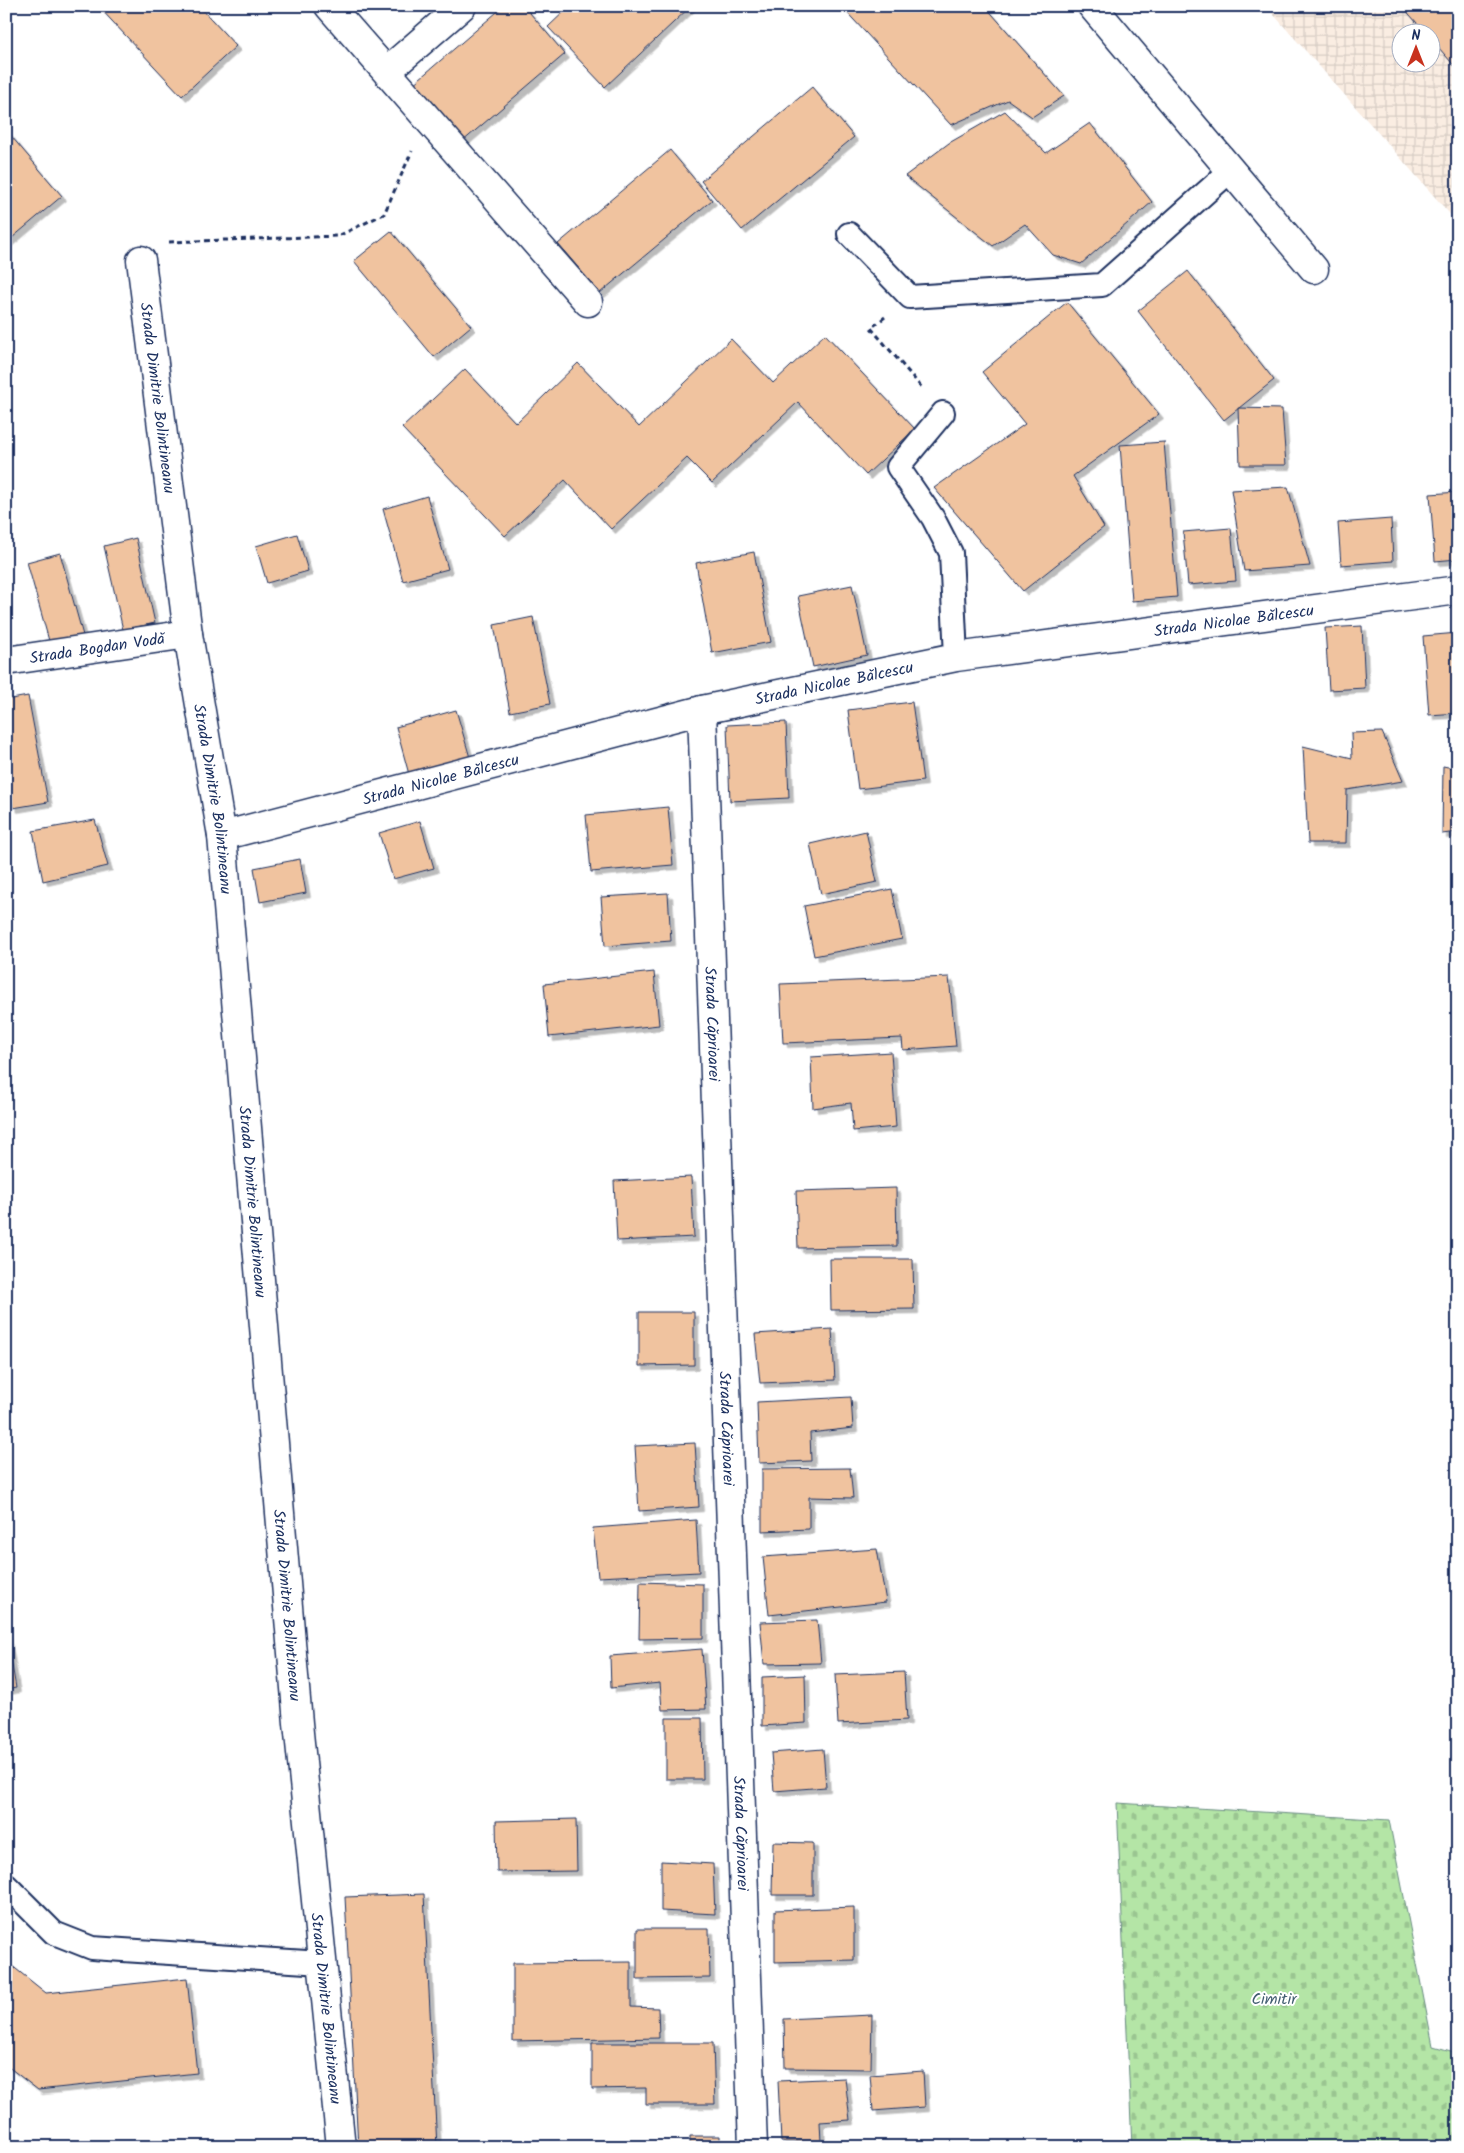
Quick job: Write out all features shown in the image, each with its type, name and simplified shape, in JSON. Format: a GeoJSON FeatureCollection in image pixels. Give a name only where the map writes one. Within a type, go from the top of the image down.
{"type":"FeatureCollection","features":[{"type":"Feature","properties":{"kind":"street"},"geometry":{"type":"LineString","coordinates":[[329,6],[588,302]]}},
{"type":"Feature","properties":{"kind":"street"},"geometry":{"type":"LineString","coordinates":[[387,71],[462,6]]}},
{"type":"Feature","properties":{"kind":"street"},"geometry":{"type":"LineString","coordinates":[[1092,6],[1230,172],[1314,269]]}},
{"type":"Feature","properties":{"kind":"street","name":"Strada Dimitrie Bolintineanu"},"geometry":{"type":"LineString","coordinates":[[141,260],[188,634],[222,836],[298,1723],[340,2147]]}},
{"type":"Feature","properties":{"kind":"street","name":"Strada Nicolae Bălcescu"},"geometry":{"type":"LineString","coordinates":[[222,836],[702,710],[956,657],[1458,590]]}},
{"type":"Feature","properties":{"kind":"street","name":"Strada Bogdan Vodă"},"geometry":{"type":"LineString","coordinates":[[6,661],[188,634]]}},
{"type":"Feature","properties":{"kind":"street","name":"Strada Căprioarei"},"geometry":{"type":"LineString","coordinates":[[702,710],[753,2147]]}},
{"type":"Feature","properties":{"kind":"lane"},"geometry":{"type":"LineString","coordinates":[[849,234],[910,297],[1102,285],[1230,172]]}},
{"type":"Feature","properties":{"kind":"lane"},"geometry":{"type":"LineString","coordinates":[[943,413],[898,467],[933,518],[951,552],[956,657]]}},
{"type":"Feature","properties":{"kind":"lane"},"geometry":{"type":"LineString","coordinates":[[6,1885],[54,1933],[92,1948],[322,1963]]}},
{"type":"Feature","properties":{"kind":"path"},"geometry":{"type":"LineString","coordinates":[[141,260],[160,242],[338,236],[384,214],[416,142],[424,113]]}},
{"type":"Feature","properties":{"kind":"path"},"geometry":{"type":"LineString","coordinates":[[910,297],[871,328],[943,413]]}},
{"type":"Feature","properties":{"kind":"shaded area"},"geometry":{"type":"Polygon","coordinates":[[[1266,6],[1458,6],[1458,222],[1449,213],[1266,6]]]}},
{"type":"Feature","properties":{"kind":"green space","name":"Cimitir"},"geometry":{"type":"Polygon","coordinates":[[[1117,1803],[1389,1820],[1433,2046],[1458,2053],[1458,2147],[1132,2147],[1117,1803]]]}},
{"type":"Feature","properties":{"kind":"building"},"geometry":{"type":"Polygon","coordinates":[[[98,6],[199,6],[236,46],[182,96],[98,6]]]}},
{"type":"Feature","properties":{"kind":"building"},"geometry":{"type":"Polygon","coordinates":[[[504,6],[524,6],[565,54],[462,142],[412,85],[504,6]]]}},
{"type":"Feature","properties":{"kind":"building"},"geometry":{"type":"Polygon","coordinates":[[[570,6],[691,6],[605,87],[548,27],[570,6]]]}},
{"type":"Feature","properties":{"kind":"building"},"geometry":{"type":"Polygon","coordinates":[[[841,6],[985,6],[1064,96],[1032,117],[1008,100],[951,125],[841,6]]]}},
{"type":"Feature","properties":{"kind":"building"},"geometry":{"type":"Polygon","coordinates":[[[1402,6],[1458,6],[1458,70],[1442,52],[1442,22],[1416,22],[1402,6]]]}},
{"type":"Feature","properties":{"kind":"building"},"geometry":{"type":"Polygon","coordinates":[[[812,87],[854,137],[742,230],[701,181],[812,87]]]}},
{"type":"Feature","properties":{"kind":"building"},"geometry":{"type":"Polygon","coordinates":[[[1005,111],[1046,153],[1090,123],[1152,202],[1081,264],[1053,255],[1025,224],[993,246],[905,176],[949,143],[1005,111]]]}},
{"type":"Feature","properties":{"kind":"building"},"geometry":{"type":"Polygon","coordinates":[[[6,130],[62,196],[6,243],[6,130]]]}},
{"type":"Feature","properties":{"kind":"building"},"geometry":{"type":"Polygon","coordinates":[[[670,150],[712,200],[600,293],[558,244],[670,150]]]}},
{"type":"Feature","properties":{"kind":"building"},"geometry":{"type":"Polygon","coordinates":[[[391,231],[471,326],[434,357],[354,261],[391,231]]]}},
{"type":"Feature","properties":{"kind":"building"},"geometry":{"type":"Polygon","coordinates":[[[1188,271],[1274,380],[1224,420],[1138,311],[1188,271]]]}},
{"type":"Feature","properties":{"kind":"building"},"geometry":{"type":"Polygon","coordinates":[[[1067,302],[1159,414],[1073,476],[1104,527],[1023,591],[934,488],[1025,424],[982,372],[1067,302]]]}},
{"type":"Feature","properties":{"kind":"building"},"geometry":{"type":"Polygon","coordinates":[[[825,334],[915,429],[866,475],[798,402],[712,483],[687,458],[611,529],[565,480],[505,536],[402,428],[465,369],[516,423],[578,363],[639,427],[731,339],[773,383],[825,334]]]}},
{"type":"Feature","properties":{"kind":"building"},"geometry":{"type":"Polygon","coordinates":[[[1238,408],[1282,409],[1286,465],[1240,465],[1238,408]]]}},
{"type":"Feature","properties":{"kind":"building"},"geometry":{"type":"Polygon","coordinates":[[[1164,442],[1177,597],[1132,601],[1120,445],[1164,442]]]}},
{"type":"Feature","properties":{"kind":"building"},"geometry":{"type":"Polygon","coordinates":[[[1288,487],[1310,566],[1244,571],[1231,490],[1288,487]]]}},
{"type":"Feature","properties":{"kind":"building"},"geometry":{"type":"Polygon","coordinates":[[[1458,492],[1458,559],[1435,561],[1430,494],[1458,492]]]}},
{"type":"Feature","properties":{"kind":"building"},"geometry":{"type":"Polygon","coordinates":[[[427,496],[448,569],[403,581],[383,509],[427,496]]]}},
{"type":"Feature","properties":{"kind":"building"},"geometry":{"type":"Polygon","coordinates":[[[1391,519],[1393,561],[1341,565],[1338,523],[1391,519]]]}},
{"type":"Feature","properties":{"kind":"building"},"geometry":{"type":"Polygon","coordinates":[[[1231,528],[1236,581],[1188,585],[1183,532],[1231,528]]]}},
{"type":"Feature","properties":{"kind":"building"},"geometry":{"type":"Polygon","coordinates":[[[297,534],[308,571],[267,583],[256,546],[297,534]]]}},
{"type":"Feature","properties":{"kind":"building"},"geometry":{"type":"Polygon","coordinates":[[[136,538],[155,623],[123,630],[104,546],[136,538]]]}},
{"type":"Feature","properties":{"kind":"building"},"geometry":{"type":"Polygon","coordinates":[[[754,552],[771,642],[712,653],[696,563],[754,552]]]}},
{"type":"Feature","properties":{"kind":"building"},"geometry":{"type":"Polygon","coordinates":[[[60,553],[84,639],[51,648],[27,562],[60,553]]]}},
{"type":"Feature","properties":{"kind":"building"},"geometry":{"type":"Polygon","coordinates":[[[852,585],[867,655],[813,667],[798,596],[852,585]]]}},
{"type":"Feature","properties":{"kind":"building"},"geometry":{"type":"Polygon","coordinates":[[[533,617],[550,704],[510,712],[494,625],[533,617]]]}},
{"type":"Feature","properties":{"kind":"building"},"geometry":{"type":"Polygon","coordinates":[[[1362,626],[1365,688],[1329,690],[1325,628],[1362,626]]]}},
{"type":"Feature","properties":{"kind":"building"},"geometry":{"type":"Polygon","coordinates":[[[1458,633],[1458,713],[1429,715],[1423,636],[1458,633]]]}},
{"type":"Feature","properties":{"kind":"building"},"geometry":{"type":"Polygon","coordinates":[[[28,696],[48,802],[13,808],[6,774],[6,700],[28,696]]]}},
{"type":"Feature","properties":{"kind":"building"},"geometry":{"type":"Polygon","coordinates":[[[912,702],[923,781],[858,789],[848,710],[912,702]]]}},
{"type":"Feature","properties":{"kind":"building"},"geometry":{"type":"Polygon","coordinates":[[[456,710],[471,761],[410,778],[396,727],[456,710]]]}},
{"type":"Feature","properties":{"kind":"building"},"geometry":{"type":"Polygon","coordinates":[[[786,722],[789,798],[730,801],[727,725],[786,722]]]}},
{"type":"Feature","properties":{"kind":"building"},"geometry":{"type":"Polygon","coordinates":[[[1382,732],[1403,781],[1347,790],[1346,843],[1308,843],[1303,746],[1352,758],[1351,733],[1382,732]]]}},
{"type":"Feature","properties":{"kind":"building"},"geometry":{"type":"Polygon","coordinates":[[[1443,766],[1458,769],[1458,832],[1442,834],[1443,766]]]}},
{"type":"Feature","properties":{"kind":"building"},"geometry":{"type":"Polygon","coordinates":[[[668,807],[673,865],[591,872],[586,815],[668,807]]]}},
{"type":"Feature","properties":{"kind":"building"},"geometry":{"type":"Polygon","coordinates":[[[95,820],[108,866],[43,881],[33,831],[95,820]]]}},
{"type":"Feature","properties":{"kind":"building"},"geometry":{"type":"Polygon","coordinates":[[[420,821],[434,868],[393,879],[379,833],[420,821]]]}},
{"type":"Feature","properties":{"kind":"building"},"geometry":{"type":"Polygon","coordinates":[[[866,831],[877,882],[821,894],[810,844],[866,831]]]}},
{"type":"Feature","properties":{"kind":"building"},"geometry":{"type":"Polygon","coordinates":[[[300,859],[306,893],[260,902],[254,868],[300,859]]]}},
{"type":"Feature","properties":{"kind":"building"},"geometry":{"type":"Polygon","coordinates":[[[892,889],[902,939],[814,956],[804,906],[892,889]]]}},
{"type":"Feature","properties":{"kind":"building"},"geometry":{"type":"Polygon","coordinates":[[[668,893],[671,941],[605,946],[601,897],[668,893]]]}},
{"type":"Feature","properties":{"kind":"building"},"geometry":{"type":"Polygon","coordinates":[[[654,972],[659,1025],[549,1037],[544,984],[654,972]]]}},
{"type":"Feature","properties":{"kind":"building"},"geometry":{"type":"Polygon","coordinates":[[[949,977],[956,1046],[903,1050],[902,1038],[783,1043],[780,984],[949,977]]]}},
{"type":"Feature","properties":{"kind":"building"},"geometry":{"type":"Polygon","coordinates":[[[891,1052],[896,1127],[853,1131],[851,1103],[813,1108],[811,1057],[891,1052]]]}},
{"type":"Feature","properties":{"kind":"building"},"geometry":{"type":"Polygon","coordinates":[[[691,1177],[694,1237],[617,1241],[614,1181],[691,1177]]]}},
{"type":"Feature","properties":{"kind":"building"},"geometry":{"type":"Polygon","coordinates":[[[896,1188],[897,1246],[798,1248],[796,1191],[896,1188]]]}},
{"type":"Feature","properties":{"kind":"building"},"geometry":{"type":"Polygon","coordinates":[[[830,1259],[913,1259],[914,1309],[831,1310],[830,1259]]]}},
{"type":"Feature","properties":{"kind":"building"},"geometry":{"type":"Polygon","coordinates":[[[639,1312],[694,1312],[694,1365],[639,1366],[639,1312]]]}},
{"type":"Feature","properties":{"kind":"building"},"geometry":{"type":"Polygon","coordinates":[[[832,1329],[835,1380],[760,1383],[755,1334],[832,1329]]]}},
{"type":"Feature","properties":{"kind":"building"},"geometry":{"type":"Polygon","coordinates":[[[851,1397],[853,1428],[810,1433],[811,1461],[759,1463],[757,1402],[851,1397]]]}},
{"type":"Feature","properties":{"kind":"building"},"geometry":{"type":"Polygon","coordinates":[[[695,1443],[699,1507],[639,1511],[635,1446],[695,1443]]]}},
{"type":"Feature","properties":{"kind":"building"},"geometry":{"type":"Polygon","coordinates":[[[850,1468],[853,1498],[809,1497],[809,1529],[762,1531],[762,1469],[850,1468]]]}},
{"type":"Feature","properties":{"kind":"building"},"geometry":{"type":"Polygon","coordinates":[[[696,1520],[699,1572],[598,1577],[593,1528],[696,1520]]]}},
{"type":"Feature","properties":{"kind":"building"},"geometry":{"type":"Polygon","coordinates":[[[877,1549],[886,1602],[769,1615],[763,1557],[877,1549]]]}},
{"type":"Feature","properties":{"kind":"building"},"geometry":{"type":"Polygon","coordinates":[[[640,1582],[703,1584],[703,1638],[639,1639],[640,1582]]]}},
{"type":"Feature","properties":{"kind":"building"},"geometry":{"type":"Polygon","coordinates":[[[817,1620],[821,1663],[764,1664],[760,1622],[817,1620]]]}},
{"type":"Feature","properties":{"kind":"building"},"geometry":{"type":"Polygon","coordinates":[[[6,1630],[16,1688],[6,1690],[6,1630]]]}},
{"type":"Feature","properties":{"kind":"building"},"geometry":{"type":"Polygon","coordinates":[[[702,1649],[706,1709],[662,1710],[660,1683],[611,1688],[610,1656],[702,1649]]]}},
{"type":"Feature","properties":{"kind":"building"},"geometry":{"type":"Polygon","coordinates":[[[904,1672],[907,1720],[838,1724],[835,1675],[904,1672]]]}},
{"type":"Feature","properties":{"kind":"building"},"geometry":{"type":"Polygon","coordinates":[[[805,1675],[806,1723],[762,1726],[762,1677],[805,1675]]]}},
{"type":"Feature","properties":{"kind":"building"},"geometry":{"type":"Polygon","coordinates":[[[666,1718],[702,1718],[703,1779],[666,1779],[666,1718]]]}},
{"type":"Feature","properties":{"kind":"building"},"geometry":{"type":"Polygon","coordinates":[[[823,1749],[826,1787],[774,1791],[771,1753],[823,1749]]]}},
{"type":"Feature","properties":{"kind":"building"},"geometry":{"type":"Polygon","coordinates":[[[576,1819],[577,1871],[497,1872],[496,1821],[576,1819]]]}},
{"type":"Feature","properties":{"kind":"building"},"geometry":{"type":"Polygon","coordinates":[[[773,1842],[813,1843],[813,1895],[772,1895],[773,1842]]]}},
{"type":"Feature","properties":{"kind":"building"},"geometry":{"type":"Polygon","coordinates":[[[661,1861],[713,1864],[715,1914],[661,1911],[661,1861]]]}},
{"type":"Feature","properties":{"kind":"building"},"geometry":{"type":"Polygon","coordinates":[[[424,1894],[437,2147],[358,2147],[345,1897],[424,1894]]]}},
{"type":"Feature","properties":{"kind":"building"},"geometry":{"type":"Polygon","coordinates":[[[854,1907],[854,1960],[775,1962],[775,1910],[854,1907]]]}},
{"type":"Feature","properties":{"kind":"building"},"geometry":{"type":"Polygon","coordinates":[[[637,1929],[709,1929],[710,1978],[637,1979],[637,1929]]]}},
{"type":"Feature","properties":{"kind":"building"},"geometry":{"type":"Polygon","coordinates":[[[6,1961],[46,1993],[187,1978],[197,2073],[38,2090],[6,2065],[6,1961]]]}},
{"type":"Feature","properties":{"kind":"building"},"geometry":{"type":"Polygon","coordinates":[[[631,1962],[631,2007],[658,2008],[659,2038],[513,2041],[513,1963],[631,1962]]]}},
{"type":"Feature","properties":{"kind":"building"},"geometry":{"type":"Polygon","coordinates":[[[872,2015],[871,2069],[785,2068],[784,2019],[872,2015]]]}},
{"type":"Feature","properties":{"kind":"building"},"geometry":{"type":"Polygon","coordinates":[[[592,2043],[713,2043],[715,2104],[646,2104],[646,2088],[592,2089],[592,2043]]]}},
{"type":"Feature","properties":{"kind":"building"},"geometry":{"type":"Polygon","coordinates":[[[923,2071],[925,2107],[873,2111],[870,2075],[923,2071]]]}},
{"type":"Feature","properties":{"kind":"building"},"geometry":{"type":"Polygon","coordinates":[[[845,2078],[850,2120],[820,2122],[821,2142],[781,2142],[778,2081],[845,2078]]]}},
{"type":"Feature","properties":{"kind":"building"},"geometry":{"type":"Polygon","coordinates":[[[690,2136],[720,2136],[720,2147],[690,2147],[690,2136]]]}}]}
